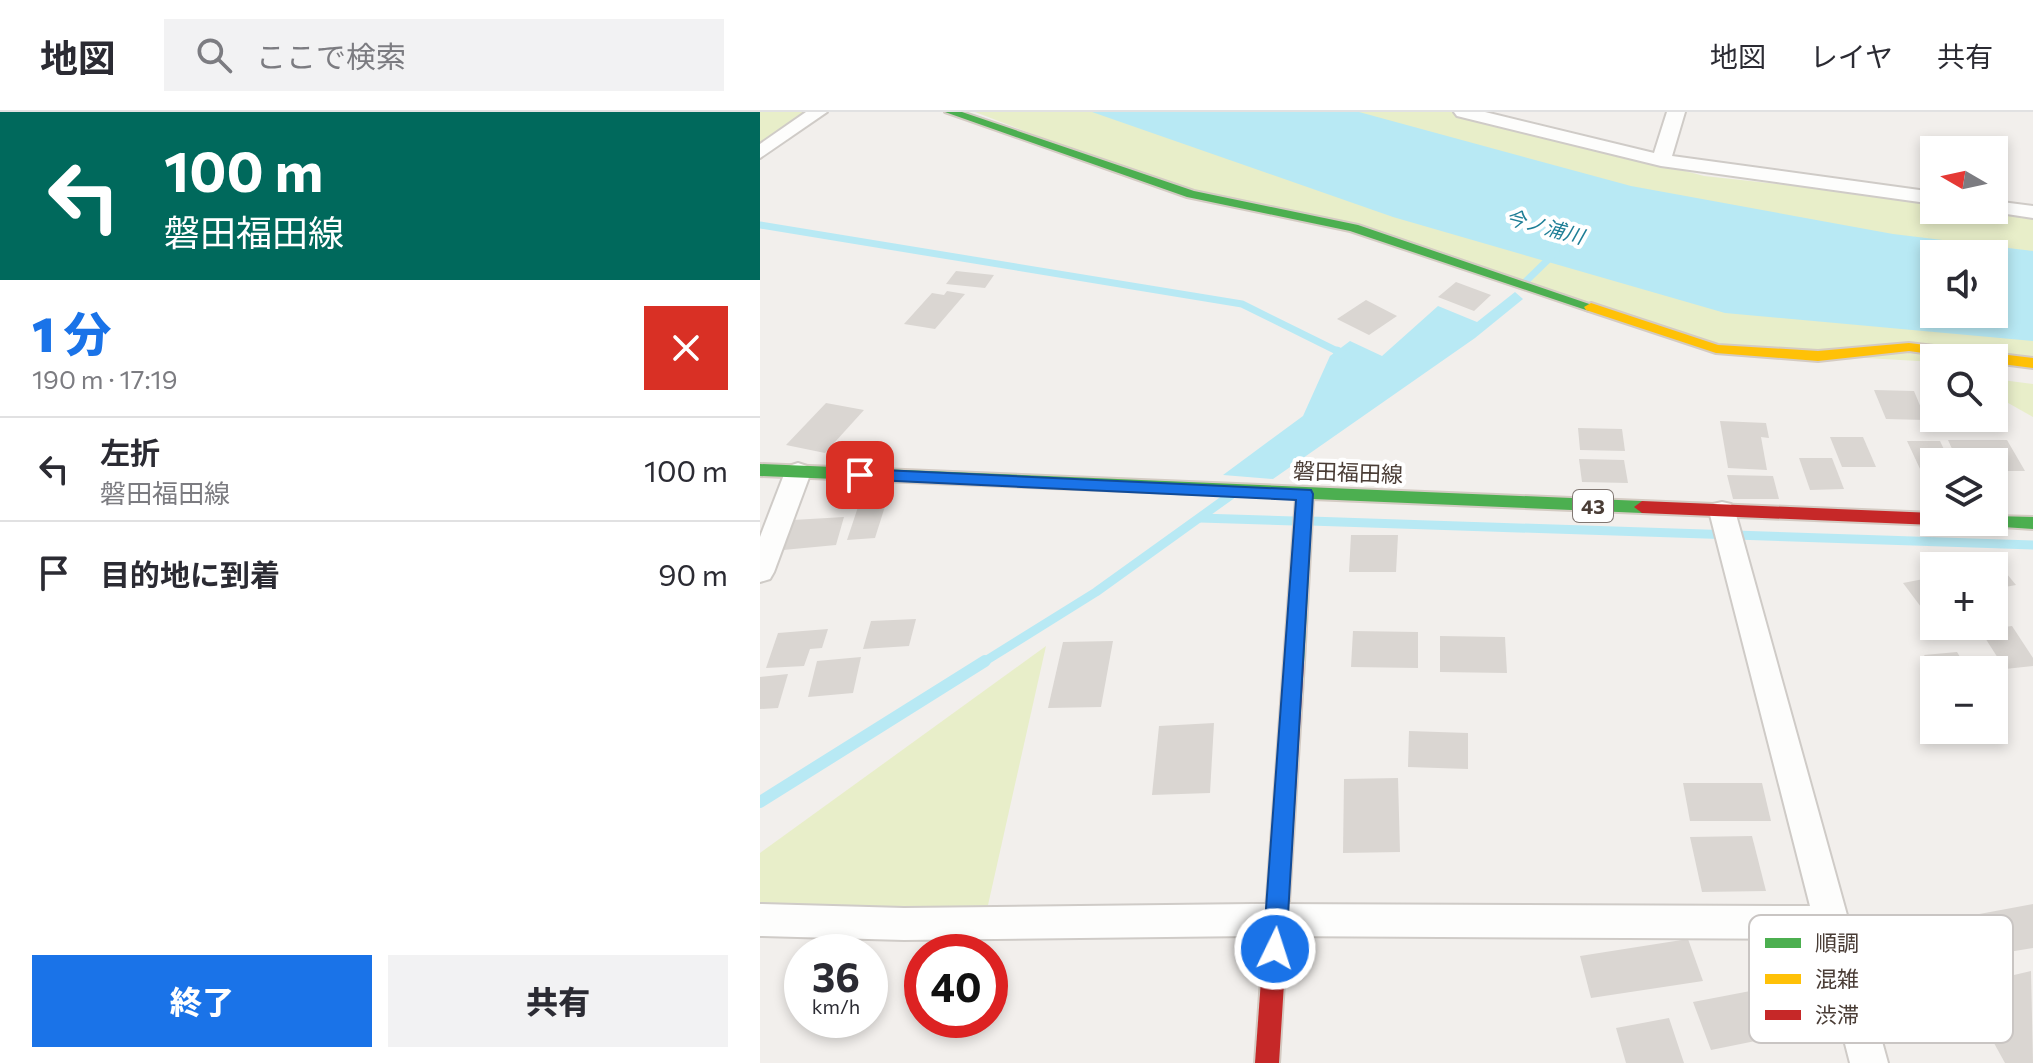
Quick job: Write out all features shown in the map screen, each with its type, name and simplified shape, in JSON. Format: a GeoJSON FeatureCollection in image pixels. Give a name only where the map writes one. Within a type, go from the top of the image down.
{"type":"FeatureCollection","features":[{"type":"Feature","properties":{"kind":"street"},"geometry":{"type":"LineString","coordinates":[[760,152],[818,112]]}},
{"type":"Feature","properties":{"kind":"street"},"geometry":{"type":"LineString","coordinates":[[1463,112],[1661,160],[1920,196]]}},
{"type":"Feature","properties":{"kind":"street"},"geometry":{"type":"LineString","coordinates":[[1661,160],[1676,112]]}},
{"type":"Feature","properties":{"kind":"street"},"geometry":{"type":"LineString","coordinates":[[949,113],[1191,194],[1353,228],[1716,349],[1818,356],[1909,347],[2033,363]]}},
{"type":"Feature","properties":{"kind":"street"},"geometry":{"type":"LineString","coordinates":[[2008,209],[2033,212]]}},
{"type":"Feature","properties":{"kind":"street","name":"磐田福田線"},"geometry":{"type":"LineString","coordinates":[[760,470],[1920,518]]}},
{"type":"Feature","properties":{"kind":"street"},"geometry":{"type":"LineString","coordinates":[[760,572],[798,472]]}},
{"type":"Feature","properties":{"kind":"street"},"geometry":{"type":"LineString","coordinates":[[1267,1063],[1305,494]]}},
{"type":"Feature","properties":{"kind":"street"},"geometry":{"type":"LineString","coordinates":[[1722,511],[1829,915]]}},
{"type":"Feature","properties":{"kind":"street"},"geometry":{"type":"LineString","coordinates":[[2008,522],[2033,523]]}},
{"type":"Feature","properties":{"kind":"street"},"geometry":{"type":"LineString","coordinates":[[760,920],[904,924],[1277,921],[1749,923]]}},
{"type":"Feature","properties":{"kind":"street"},"geometry":{"type":"LineString","coordinates":[[1864,1043],[1869,1063]]}},
{"type":"Feature","properties":{"kind":"green space"},"geometry":{"type":"Polygon","coordinates":[[[760,112],[814,112],[760,151],[760,112]]]}},
{"type":"Feature","properties":{"kind":"green space"},"geometry":{"type":"Polygon","coordinates":[[[975,112],[1465,112],[1704,176],[1920,199],[1920,224],[2008,224],[2008,212],[2033,213],[2033,368],[2008,362],[2008,344],[1920,344],[1920,361],[1716,349],[1414,248],[1177,189],[975,112]]]}},
{"type":"Feature","properties":{"kind":"green space"},"geometry":{"type":"Polygon","coordinates":[[[2008,381],[2033,384],[2033,417],[2008,403],[2008,381]]]}},
{"type":"Feature","properties":{"kind":"green space"},"geometry":{"type":"Polygon","coordinates":[[[1046,646],[984,923],[760,921],[760,853],[1046,646]]]}},
{"type":"Feature","properties":{"kind":"water","name":"今ノ浦川"},"geometry":{"type":"Polygon","coordinates":[[[1092,112],[1359,112],[1631,186],[1893,234],[1942,240],[1920,240],[1920,328],[2008,328],[2008,248],[2033,251],[2033,341],[1725,313],[1393,217],[1092,112]]]}},
{"type":"Feature","properties":{"kind":"water"},"geometry":{"type":"Polygon","coordinates":[[[1515,292],[1523,299],[1475,338],[1273,479],[1223,475],[1303,416],[1330,356],[1350,341],[1382,356],[1438,306],[1477,322],[1515,292]]]}},
{"type":"Feature","properties":{"kind":"building"},"geometry":{"type":"Polygon","coordinates":[[[956,271],[994,275],[985,288],[946,284],[956,271]]]}},
{"type":"Feature","properties":{"kind":"building"},"geometry":{"type":"Polygon","coordinates":[[[1456,282],[1491,295],[1474,311],[1438,297],[1456,282]]]}},
{"type":"Feature","properties":{"kind":"building"},"geometry":{"type":"Polygon","coordinates":[[[947,291],[965,294],[935,329],[904,324],[932,293],[944,295],[947,291]]]}},
{"type":"Feature","properties":{"kind":"building"},"geometry":{"type":"Polygon","coordinates":[[[1366,300],[1397,316],[1369,335],[1337,319],[1366,300]]]}},
{"type":"Feature","properties":{"kind":"building"},"geometry":{"type":"Polygon","coordinates":[[[1874,390],[1914,391],[1920,406],[1920,420],[1886,419],[1874,390]]]}},
{"type":"Feature","properties":{"kind":"building"},"geometry":{"type":"Polygon","coordinates":[[[826,403],[864,410],[825,453],[786,445],[826,403]]]}},
{"type":"Feature","properties":{"kind":"building"},"geometry":{"type":"Polygon","coordinates":[[[1720,421],[1766,423],[1769,438],[1761,437],[1767,470],[1728,468],[1720,421]]]}},
{"type":"Feature","properties":{"kind":"building"},"geometry":{"type":"Polygon","coordinates":[[[1578,428],[1622,429],[1625,451],[1580,450],[1578,428]]]}},
{"type":"Feature","properties":{"kind":"building"},"geometry":{"type":"Polygon","coordinates":[[[1830,437],[1863,437],[1876,467],[1842,467],[1830,437]]]}},
{"type":"Feature","properties":{"kind":"building"},"geometry":{"type":"Polygon","coordinates":[[[1948,440],[2007,440],[2025,471],[2008,471],[2008,448],[1952,448],[1948,440]]]}},
{"type":"Feature","properties":{"kind":"building"},"geometry":{"type":"Polygon","coordinates":[[[1907,441],[1940,441],[1943,448],[1920,448],[1920,469],[1907,441]]]}},
{"type":"Feature","properties":{"kind":"building"},"geometry":{"type":"Polygon","coordinates":[[[1799,458],[1832,458],[1844,489],[1810,490],[1799,458]]]}},
{"type":"Feature","properties":{"kind":"building"},"geometry":{"type":"Polygon","coordinates":[[[1579,459],[1624,460],[1628,483],[1582,482],[1579,459]]]}},
{"type":"Feature","properties":{"kind":"building"},"geometry":{"type":"Polygon","coordinates":[[[1727,475],[1773,476],[1779,499],[1733,499],[1727,475]]]}},
{"type":"Feature","properties":{"kind":"building"},"geometry":{"type":"Polygon","coordinates":[[[887,500],[875,538],[847,540],[860,501],[887,500]]]}},
{"type":"Feature","properties":{"kind":"building"},"geometry":{"type":"Polygon","coordinates":[[[844,517],[836,545],[783,550],[793,520],[844,517]]]}},
{"type":"Feature","properties":{"kind":"building"},"geometry":{"type":"Polygon","coordinates":[[[1351,535],[1398,535],[1396,572],[1349,572],[1351,535]]]}},
{"type":"Feature","properties":{"kind":"building"},"geometry":{"type":"Polygon","coordinates":[[[2008,575],[2016,585],[2008,586],[2008,575]]]}},
{"type":"Feature","properties":{"kind":"building"},"geometry":{"type":"Polygon","coordinates":[[[1920,580],[1920,606],[1903,583],[1920,580]]]}},
{"type":"Feature","properties":{"kind":"building"},"geometry":{"type":"Polygon","coordinates":[[[916,619],[909,646],[863,649],[871,621],[916,619]]]}},
{"type":"Feature","properties":{"kind":"building"},"geometry":{"type":"Polygon","coordinates":[[[2008,626],[2012,626],[2033,658],[2033,666],[2008,669],[2008,656],[1997,656],[1986,640],[2008,640],[2008,626]]]}},
{"type":"Feature","properties":{"kind":"building"},"geometry":{"type":"Polygon","coordinates":[[[828,629],[822,648],[810,649],[804,666],[766,668],[778,633],[828,629]]]}},
{"type":"Feature","properties":{"kind":"building"},"geometry":{"type":"Polygon","coordinates":[[[1353,631],[1418,632],[1418,668],[1351,667],[1353,631]]]}},
{"type":"Feature","properties":{"kind":"building"},"geometry":{"type":"Polygon","coordinates":[[[1440,636],[1505,637],[1507,673],[1440,672],[1440,636]]]}},
{"type":"Feature","properties":{"kind":"building"},"geometry":{"type":"Polygon","coordinates":[[[1113,641],[1101,707],[1048,708],[1063,642],[1113,641]]]}},
{"type":"Feature","properties":{"kind":"building"},"geometry":{"type":"Polygon","coordinates":[[[1957,652],[1959,656],[1925,656],[1957,652]]]}},
{"type":"Feature","properties":{"kind":"building"},"geometry":{"type":"Polygon","coordinates":[[[861,657],[853,693],[808,697],[817,661],[861,657]]]}},
{"type":"Feature","properties":{"kind":"building"},"geometry":{"type":"Polygon","coordinates":[[[788,674],[778,708],[760,709],[760,677],[788,674]]]}},
{"type":"Feature","properties":{"kind":"building"},"geometry":{"type":"Polygon","coordinates":[[[1214,723],[1210,793],[1152,795],[1159,726],[1214,723]]]}},
{"type":"Feature","properties":{"kind":"building"},"geometry":{"type":"Polygon","coordinates":[[[1409,731],[1468,733],[1468,769],[1408,767],[1409,731]]]}},
{"type":"Feature","properties":{"kind":"building"},"geometry":{"type":"Polygon","coordinates":[[[1398,778],[1400,852],[1343,853],[1344,779],[1398,778]]]}},
{"type":"Feature","properties":{"kind":"building"},"geometry":{"type":"Polygon","coordinates":[[[1683,783],[1762,783],[1771,821],[1690,821],[1683,783]]]}},
{"type":"Feature","properties":{"kind":"building"},"geometry":{"type":"Polygon","coordinates":[[[1752,836],[1766,891],[1702,892],[1690,837],[1752,836]]]}},
{"type":"Feature","properties":{"kind":"building"},"geometry":{"type":"Polygon","coordinates":[[[2033,904],[2033,948],[2013,951],[2013,915],[1974,915],[2033,904]]]}},
{"type":"Feature","properties":{"kind":"building"},"geometry":{"type":"Polygon","coordinates":[[[1688,939],[1703,981],[1591,998],[1580,956],[1688,939]]]}},
{"type":"Feature","properties":{"kind":"building"},"geometry":{"type":"Polygon","coordinates":[[[2031,971],[2033,1063],[2005,1063],[1994,1043],[2013,1043],[2013,975],[2031,971]]]}},
{"type":"Feature","properties":{"kind":"building"},"geometry":{"type":"Polygon","coordinates":[[[1749,991],[1749,1042],[1711,1050],[1693,1002],[1749,991]]]}},
{"type":"Feature","properties":{"kind":"building"},"geometry":{"type":"Polygon","coordinates":[[[1669,1018],[1684,1063],[1626,1063],[1616,1028],[1669,1018]]]}},
{"type":"Feature","properties":{"kind":"waterway"},"geometry":{"type":"LineString","coordinates":[[760,225],[1242,304],[1341,353]]}},
{"type":"Feature","properties":{"kind":"waterway"},"geometry":{"type":"LineString","coordinates":[[1522,285],[1556,252]]}},
{"type":"Feature","properties":{"kind":"waterway"},"geometry":{"type":"LineString","coordinates":[[1337,351],[1341,353]]}},
{"type":"Feature","properties":{"kind":"waterway"},"geometry":{"type":"LineString","coordinates":[[1341,353],[1347,356]]}},
{"type":"Feature","properties":{"kind":"waterway"},"geometry":{"type":"LineString","coordinates":[[982,663],[1096,592],[1231,495]]}},
{"type":"Feature","properties":{"kind":"waterway"},"geometry":{"type":"LineString","coordinates":[[1200,518],[1294,521]]}},
{"type":"Feature","properties":{"kind":"waterway"},"geometry":{"type":"LineString","coordinates":[[1310,521],[2033,545]]}},
{"type":"Feature","properties":{"kind":"waterway"},"geometry":{"type":"LineString","coordinates":[[760,802],[985,661]]}},
{"type":"Feature","properties":{"kind":"traffic: fast"},"geometry":{"type":"LineString","coordinates":[[951,112],[1191,194],[1353,228],[1591,307]]}},
{"type":"Feature","properties":{"kind":"traffic: fast"},"geometry":{"type":"LineString","coordinates":[[760,470],[1642,507]]}},
{"type":"Feature","properties":{"kind":"traffic: fast"},"geometry":{"type":"LineString","coordinates":[[1294,662],[1305,494]]}},
{"type":"Feature","properties":{"kind":"traffic: fast"},"geometry":{"type":"LineString","coordinates":[[2008,522],[2033,523]]}},
{"type":"Feature","properties":{"kind":"traffic: slow"},"geometry":{"type":"LineString","coordinates":[[1591,307],[1716,349],[1818,356],[1909,347],[2033,363]]}},
{"type":"Feature","properties":{"kind":"traffic: jam"},"geometry":{"type":"LineString","coordinates":[[1642,507],[1920,518]]}},
{"type":"Feature","properties":{"kind":"traffic: jam"},"geometry":{"type":"LineString","coordinates":[[1267,1063],[1294,662]]}},
{"type":"Feature","properties":{"kind":"route"},"geometry":{"type":"LineString","coordinates":[[860,475],[1305,494],[1275,949]]}}]}
